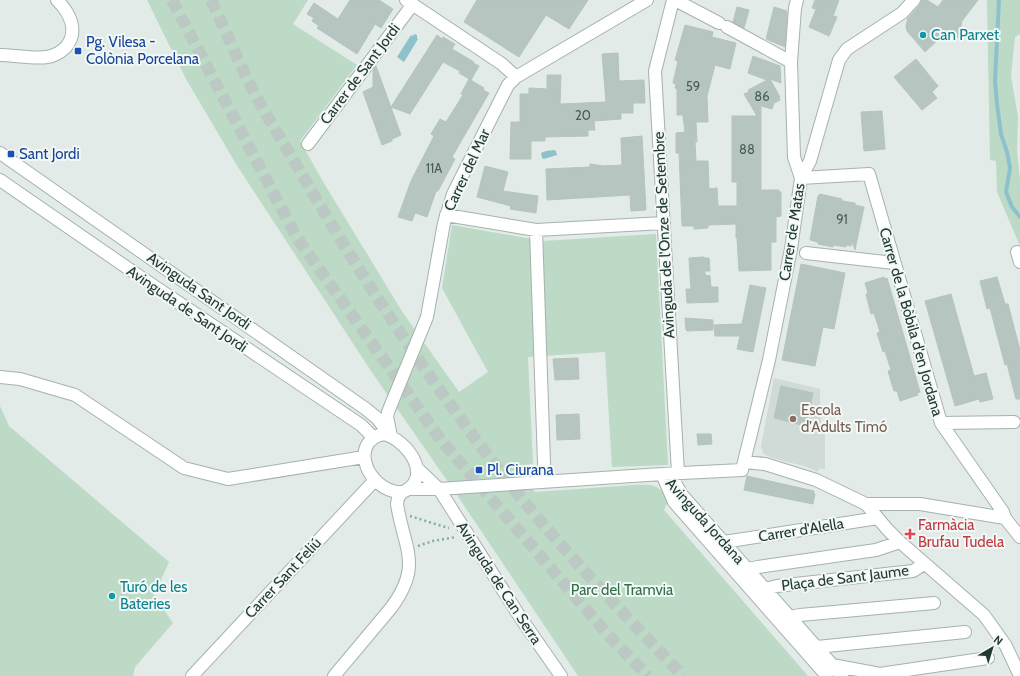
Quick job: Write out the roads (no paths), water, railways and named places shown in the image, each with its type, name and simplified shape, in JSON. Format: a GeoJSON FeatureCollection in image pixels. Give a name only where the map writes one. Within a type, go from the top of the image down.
{"type":"FeatureCollection","features":[{"type":"Feature","properties":{"kind":"street"},"geometry":{"type":"LineString","coordinates":[[0,55],[47,57],[64,50],[72,36],[73,28],[72,21],[68,13],[57,0]]}},
{"type":"Feature","properties":{"kind":"street","name":"Carrer del Mar"},"geometry":{"type":"LineString","coordinates":[[391,436],[387,417],[388,412],[427,316],[446,214],[453,194],[508,85],[516,77],[647,0]]}},
{"type":"Feature","properties":{"kind":"street"},"geometry":{"type":"LineString","coordinates":[[674,0],[791,62]]}},
{"type":"Feature","properties":{"kind":"street","name":"Avinguda de l'Onze de Setembre"},"geometry":{"type":"LineString","coordinates":[[674,0],[655,71],[678,473]]}},
{"type":"Feature","properties":{"kind":"street","name":"Carrer de Matas"},"geometry":{"type":"LineString","coordinates":[[744,462],[769,360],[791,249],[801,178],[794,158],[791,62],[795,8],[797,0]]}},
{"type":"Feature","properties":{"kind":"street"},"geometry":{"type":"LineString","coordinates":[[801,178],[810,161],[842,54],[847,48],[902,13],[914,0]]}},
{"type":"Feature","properties":{"kind":"street"},"geometry":{"type":"LineString","coordinates":[[410,2],[502,64],[516,77]]}},
{"type":"Feature","properties":{"kind":"street","name":"Carrer de Sant Jordi"},"geometry":{"type":"LineString","coordinates":[[308,144],[410,2]]}},
{"type":"Feature","properties":{"kind":"street","name":"Avinguda Sant Jordi"},"geometry":{"type":"LineString","coordinates":[[0,153],[366,409],[376,418],[391,436]]}},
{"type":"Feature","properties":{"kind":"street","name":"Carrer de la Bòbila d'en Jordana"},"geometry":{"type":"LineString","coordinates":[[801,178],[869,174],[941,423],[1003,512],[1005,518],[1020,537]]}},
{"type":"Feature","properties":{"kind":"street","name":"Avinguda de Sant Jordi"},"geometry":{"type":"LineString","coordinates":[[0,180],[142,278],[361,425],[374,438]]}},
{"type":"Feature","properties":{"kind":"street"},"geometry":{"type":"LineString","coordinates":[[446,214],[536,230],[664,223]]}},
{"type":"Feature","properties":{"kind":"street"},"geometry":{"type":"LineString","coordinates":[[536,230],[544,463],[543,482]]}},
{"type":"Feature","properties":{"kind":"street"},"geometry":{"type":"LineString","coordinates":[[806,253],[894,263]]}},
{"type":"Feature","properties":{"kind":"street"},"geometry":{"type":"LineString","coordinates":[[0,377],[20,379],[75,395],[184,468],[228,479],[364,457]]}},
{"type":"Feature","properties":{"kind":"street"},"geometry":{"type":"LineString","coordinates":[[941,423],[1014,422]]}},
{"type":"Feature","properties":{"kind":"street"},"geometry":{"type":"LineString","coordinates":[[334,676],[400,597],[408,574],[408,550],[397,504],[398,498],[405,490],[414,481],[417,468],[413,456],[402,443],[391,436],[384,434],[374,438],[368,445],[364,457],[366,467],[374,481],[387,489],[405,490],[440,489],[742,470],[744,462],[765,464],[816,480],[866,504],[900,542],[984,615],[1006,646],[1020,676]]}},
{"type":"Feature","properties":{"kind":"street","name":"Avinguda de Can Serra"},"geometry":{"type":"LineString","coordinates":[[417,468],[440,489],[524,623],[561,676]]}},
{"type":"Feature","properties":{"kind":"street","name":"Avinguda Jordana"},"geometry":{"type":"LineString","coordinates":[[662,474],[675,483],[682,495],[842,676]]}},
{"type":"Feature","properties":{"kind":"street","name":"Avinguda Jordana"},"geometry":{"type":"LineString","coordinates":[[662,474],[674,502],[827,676]]}},
{"type":"Feature","properties":{"kind":"street","name":"Carrer Sant Feliú"},"geometry":{"type":"LineString","coordinates":[[192,676],[374,481]]}},
{"type":"Feature","properties":{"kind":"street"},"geometry":{"type":"LineString","coordinates":[[866,504],[920,504],[1005,518]]}},
{"type":"Feature","properties":{"kind":"street","name":"Carrer d'Alella"},"geometry":{"type":"LineString","coordinates":[[724,542],[878,518]]}},
{"type":"Feature","properties":{"kind":"street","name":"Plaça de Sant Jaume"},"geometry":{"type":"LineString","coordinates":[[748,569],[876,550],[900,542]]}},
{"type":"Feature","properties":{"kind":"street","name":"Plaça de Sant Jaume"},"geometry":{"type":"LineString","coordinates":[[765,589],[776,586],[913,571],[924,564]]}},
{"type":"Feature","properties":{"kind":"street"},"geometry":{"type":"LineString","coordinates":[[790,617],[934,603]]}},
{"type":"Feature","properties":{"kind":"street"},"geometry":{"type":"LineString","coordinates":[[817,647],[965,632]]}},
{"type":"Feature","properties":{"kind":"street"},"geometry":{"type":"LineString","coordinates":[[832,665],[880,674],[988,658]]}},
{"type":"Feature","properties":{"kind":"water"},"geometry":{"type":"Polygon","coordinates":[[[415,34],[417,35],[418,39],[404,62],[397,57],[411,35],[412,36],[415,34]]]}},
{"type":"Feature","properties":{"kind":"water"},"geometry":{"type":"Polygon","coordinates":[[[554,150],[556,151],[557,155],[544,159],[542,158],[541,153],[554,150]]]}},
{"type":"Feature","properties":{"kind":"waterway"},"geometry":{"type":"LineString","coordinates":[[999,0],[995,81],[997,104],[1001,134],[1010,168],[1006,192],[1012,207],[1020,217]]}},
{"type":"Feature","properties":{"kind":"tunnel"},"geometry":{"type":"LineString","coordinates":[[172,0],[297,238],[441,440],[608,635],[648,676]]}},
{"type":"Feature","properties":{"kind":"tunnel"},"geometry":{"type":"LineString","coordinates":[[211,0],[255,94],[321,207],[398,329],[452,408],[510,484],[552,534],[683,676]]}},
{"type":"Feature","properties":{"kind":"place","name":"Can Parxet"},"geometry":{"type":"Point","coordinates":[923,35]}},
{"type":"Feature","properties":{"kind":"place","name":"Pg. Vilesa - Colònia Porcelana"},"geometry":{"type":"Point","coordinates":[78,51]}},
{"type":"Feature","properties":{"kind":"place","name":"Sant Jordi"},"geometry":{"type":"Point","coordinates":[11,154]}},
{"type":"Feature","properties":{"kind":"place","name":"Escola d’Adults Timó"},"geometry":{"type":"Point","coordinates":[793,419]}},
{"type":"Feature","properties":{"kind":"place","name":"Pl. Ciurana"},"geometry":{"type":"Point","coordinates":[479,470]}},
{"type":"Feature","properties":{"kind":"place","name":"Farmàcia Brufau Tudela"},"geometry":{"type":"Point","coordinates":[910,534]}},
{"type":"Feature","properties":{"kind":"place","name":"Turó de les Bateries"},"geometry":{"type":"Point","coordinates":[112,596]}},
{"type":"Feature","properties":{"kind":"park label","name":"Parc del Tramvia"},"geometry":{"type":"Point","coordinates":[622,590]}}]}
